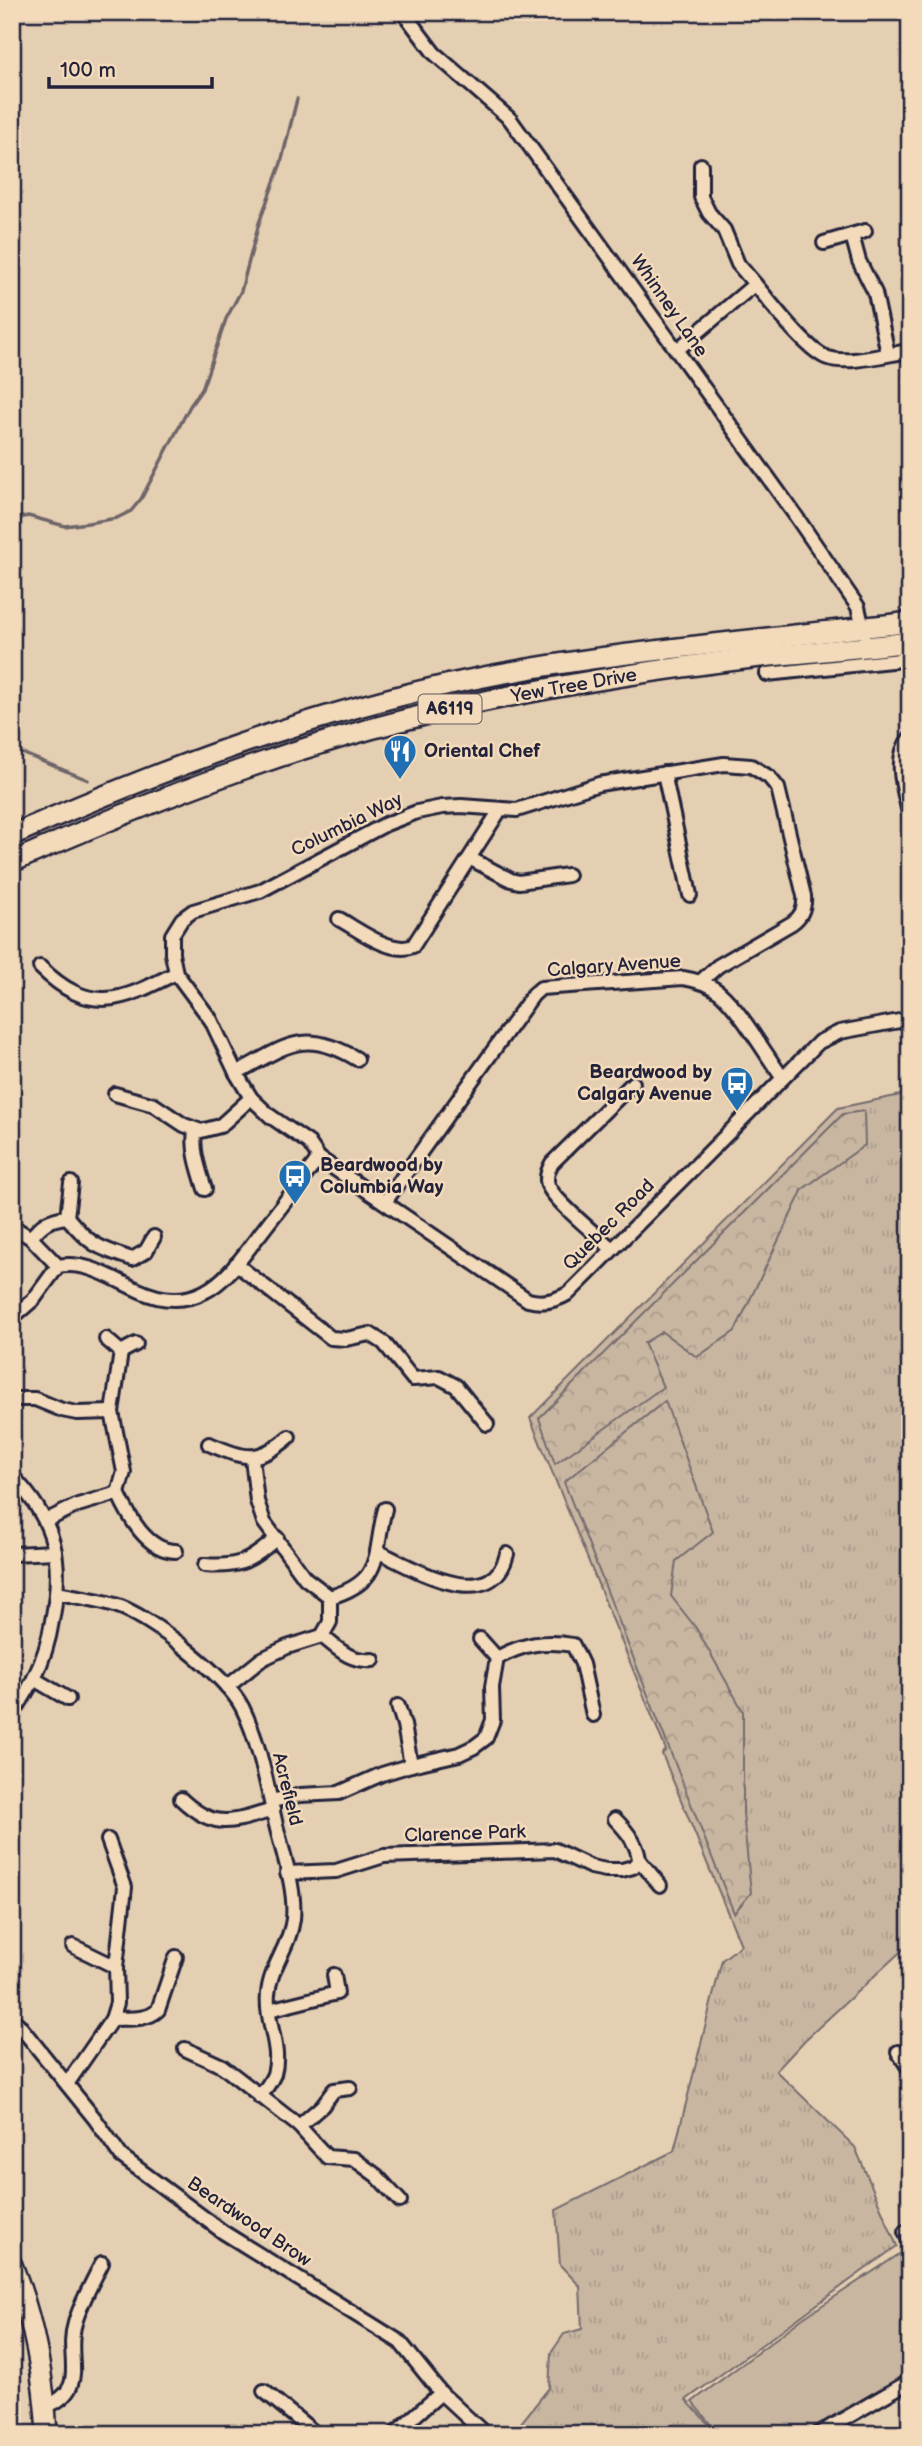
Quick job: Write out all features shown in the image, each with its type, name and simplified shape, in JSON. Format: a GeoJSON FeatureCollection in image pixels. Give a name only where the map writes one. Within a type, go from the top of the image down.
{"type":"FeatureCollection","features":[{"type":"Feature","properties":{"kind":"highway","name":"Yew Tree Drive"},"geometry":{"type":"LineString","coordinates":[[12,862],[207,782],[351,735],[452,709],[555,688],[751,659],[865,637],[910,622]]}},
{"type":"Feature","properties":{"kind":"highway","name":"Yew Tree Drive"},"geometry":{"type":"LineString","coordinates":[[12,835],[268,735],[349,710],[446,686],[551,665],[761,638],[865,637],[910,642]]}},
{"type":"Feature","properties":{"kind":"highway"},"geometry":{"type":"LineString","coordinates":[[446,686],[452,709]]}},
{"type":"Feature","properties":{"kind":"highway"},"geometry":{"type":"LineString","coordinates":[[200,760],[207,782]]}},
{"type":"Feature","properties":{"kind":"highway"},"geometry":{"type":"LineString","coordinates":[[12,2265],[29,2320],[45,2407],[47,2434]]}},
{"type":"Feature","properties":{"kind":"street","name":"Whinney Lane"},"geometry":{"type":"LineString","coordinates":[[403,12],[434,52],[510,120],[851,596],[858,607],[865,637]]}},
{"type":"Feature","properties":{"kind":"street"},"geometry":{"type":"LineString","coordinates":[[701,164],[701,197],[709,213],[724,230],[738,264],[813,350],[829,359],[849,360],[910,351]]}},
{"type":"Feature","properties":{"kind":"street"},"geometry":{"type":"LineString","coordinates":[[824,243],[865,231]]}},
{"type":"Feature","properties":{"kind":"street"},"geometry":{"type":"LineString","coordinates":[[852,235],[859,261],[875,293],[888,354]]}},
{"type":"Feature","properties":{"kind":"street"},"geometry":{"type":"LineString","coordinates":[[677,350],[754,284]]}},
{"type":"Feature","properties":{"kind":"street"},"geometry":{"type":"LineString","coordinates":[[767,674],[910,659]]}},
{"type":"Feature","properties":{"kind":"street"},"geometry":{"type":"LineString","coordinates":[[910,738],[903,746],[900,760],[910,817]]}},
{"type":"Feature","properties":{"kind":"street","name":"Columbia Way"},"geometry":{"type":"LineString","coordinates":[[319,1158],[309,1143],[270,1116],[251,1097],[236,1073],[211,1020],[177,973],[172,954],[172,935],[181,919],[193,911],[260,891],[386,824],[417,812],[461,806],[517,810],[599,784],[735,764],[751,766],[769,777],[780,794],[804,896],[804,908],[798,919],[718,966],[701,981]]}},
{"type":"Feature","properties":{"kind":"street"},"geometry":{"type":"LineString","coordinates":[[664,773],[690,895]]}},
{"type":"Feature","properties":{"kind":"street"},"geometry":{"type":"LineString","coordinates":[[339,919],[393,948],[405,950],[413,946],[500,810]]}},
{"type":"Feature","properties":{"kind":"street"},"geometry":{"type":"LineString","coordinates":[[471,859],[519,882],[568,875]]}},
{"type":"Feature","properties":{"kind":"street"},"geometry":{"type":"LineString","coordinates":[[40,967],[58,985],[72,992],[100,999],[130,996],[177,973]]}},
{"type":"Feature","properties":{"kind":"street","name":"Calgary Avenue"},"geometry":{"type":"LineString","coordinates":[[385,1202],[533,995],[541,988],[683,978],[701,981],[718,991],[731,1005],[782,1077]]}},
{"type":"Feature","properties":{"kind":"street","name":"Quebec Road"},"geometry":{"type":"LineString","coordinates":[[319,1158],[528,1300],[538,1303],[559,1299],[569,1293],[819,1042],[840,1032],[910,1020]]}},
{"type":"Feature","properties":{"kind":"street"},"geometry":{"type":"LineString","coordinates":[[236,1073],[291,1044],[305,1041],[321,1042],[340,1048],[357,1059]]}},
{"type":"Feature","properties":{"kind":"street"},"geometry":{"type":"LineString","coordinates":[[612,1249],[557,1197],[548,1186],[547,1172],[552,1163],[634,1083]]}},
{"type":"Feature","properties":{"kind":"street"},"geometry":{"type":"LineString","coordinates":[[115,1094],[153,1105],[195,1130],[220,1126],[251,1097]]}},
{"type":"Feature","properties":{"kind":"street"},"geometry":{"type":"LineString","coordinates":[[195,1130],[193,1143],[205,1189]]}},
{"type":"Feature","properties":{"kind":"street"},"geometry":{"type":"LineString","coordinates":[[12,1318],[34,1299],[58,1266],[69,1264],[81,1266],[156,1298],[173,1300],[204,1292],[236,1264],[319,1158]]}},
{"type":"Feature","properties":{"kind":"street"},"geometry":{"type":"LineString","coordinates":[[71,1183],[67,1217],[95,1246],[132,1259],[146,1251],[154,1237]]}},
{"type":"Feature","properties":{"kind":"street"},"geometry":{"type":"LineString","coordinates":[[31,1238],[40,1226],[51,1219],[67,1217]]}},
{"type":"Feature","properties":{"kind":"street"},"geometry":{"type":"LineString","coordinates":[[12,1226],[31,1238],[58,1266]]}},
{"type":"Feature","properties":{"kind":"street"},"geometry":{"type":"LineString","coordinates":[[236,1264],[331,1338],[346,1339],[370,1334],[384,1343],[413,1379],[439,1377],[456,1386],[486,1424]]}},
{"type":"Feature","properties":{"kind":"street"},"geometry":{"type":"LineString","coordinates":[[106,1339],[121,1352]]}},
{"type":"Feature","properties":{"kind":"street"},"geometry":{"type":"LineString","coordinates":[[121,1352],[136,1344]]}},
{"type":"Feature","properties":{"kind":"street"},"geometry":{"type":"LineString","coordinates":[[121,1352],[112,1412],[124,1472],[118,1493],[149,1541],[159,1548],[176,1551]]}},
{"type":"Feature","properties":{"kind":"street"},"geometry":{"type":"LineString","coordinates":[[12,1399],[35,1399],[77,1413],[112,1412]]}},
{"type":"Feature","properties":{"kind":"street"},"geometry":{"type":"LineString","coordinates":[[209,1444],[252,1458],[263,1455],[289,1437]]}},
{"type":"Feature","properties":{"kind":"street"},"geometry":{"type":"LineString","coordinates":[[252,1458],[257,1501],[264,1522],[305,1578],[330,1597]]}},
{"type":"Feature","properties":{"kind":"street"},"geometry":{"type":"LineString","coordinates":[[12,1476],[45,1521],[59,1573],[50,1636],[34,1679],[12,1716]]}},
{"type":"Feature","properties":{"kind":"street"},"geometry":{"type":"LineString","coordinates":[[45,1521],[78,1505],[118,1493]]}},
{"type":"Feature","properties":{"kind":"street"},"geometry":{"type":"LineString","coordinates":[[330,1597],[346,1592],[369,1576],[379,1552],[379,1532],[385,1508]]}},
{"type":"Feature","properties":{"kind":"street"},"geometry":{"type":"LineString","coordinates":[[205,1565],[223,1567],[242,1564],[277,1538]]}},
{"type":"Feature","properties":{"kind":"street"},"geometry":{"type":"LineString","coordinates":[[12,1554],[55,1552]]}},
{"type":"Feature","properties":{"kind":"street"},"geometry":{"type":"LineString","coordinates":[[379,1552],[437,1580],[467,1585],[482,1583],[498,1573],[505,1565],[508,1554]]}},
{"type":"Feature","properties":{"kind":"street","name":"Acrefield"},"geometry":{"type":"LineString","coordinates":[[58,1593],[117,1605],[139,1615],[180,1643],[227,1687],[241,1704],[251,1727],[292,1895],[293,1917],[290,1935],[271,1974],[267,1997],[276,2063],[273,2075],[260,2097]]}},
{"type":"Feature","properties":{"kind":"street"},"geometry":{"type":"LineString","coordinates":[[227,1687],[262,1658],[322,1636],[330,1622],[330,1597]]}},
{"type":"Feature","properties":{"kind":"street"},"geometry":{"type":"LineString","coordinates":[[322,1636],[346,1656],[360,1661],[373,1660]]}},
{"type":"Feature","properties":{"kind":"street"},"geometry":{"type":"LineString","coordinates":[[480,1639],[497,1658]]}},
{"type":"Feature","properties":{"kind":"street"},"geometry":{"type":"LineString","coordinates":[[497,1658],[517,1647],[556,1642],[573,1645],[582,1664],[593,1715]]}},
{"type":"Feature","properties":{"kind":"street"},"geometry":{"type":"LineString","coordinates":[[181,1799],[207,1819],[236,1821],[300,1795],[339,1793],[411,1765],[459,1754],[486,1738],[493,1720],[492,1687],[497,1658]]}},
{"type":"Feature","properties":{"kind":"street"},"geometry":{"type":"LineString","coordinates":[[34,1679],[68,1699]]}},
{"type":"Feature","properties":{"kind":"street"},"geometry":{"type":"LineString","coordinates":[[398,1706],[411,1765]]}},
{"type":"Feature","properties":{"kind":"street"},"geometry":{"type":"LineString","coordinates":[[615,1819],[628,1832],[639,1854],[639,1860],[660,1885]]}},
{"type":"Feature","properties":{"kind":"street"},"geometry":{"type":"LineString","coordinates":[[67,2084],[112,2019],[117,2003],[116,1967],[125,1886],[108,1840]]}},
{"type":"Feature","properties":{"kind":"street","name":"Clarence Park"},"geometry":{"type":"LineString","coordinates":[[287,1873],[336,1871],[384,1856],[542,1850],[555,1850],[591,1867],[606,1870],[633,1867],[639,1860]]}},
{"type":"Feature","properties":{"kind":"street"},"geometry":{"type":"LineString","coordinates":[[73,1946],[116,1967]]}},
{"type":"Feature","properties":{"kind":"street"},"geometry":{"type":"LineString","coordinates":[[112,2019],[153,2015],[158,2010],[176,1957]]}},
{"type":"Feature","properties":{"kind":"street"},"geometry":{"type":"LineString","coordinates":[[269,2010],[337,1993],[334,1975]]}},
{"type":"Feature","properties":{"kind":"street","name":"Beardwood Brow"},"geometry":{"type":"LineString","coordinates":[[12,2020],[67,2084],[121,2155],[223,2232],[400,2342],[441,2393],[485,2434]]}},
{"type":"Feature","properties":{"kind":"street"},"geometry":{"type":"LineString","coordinates":[[185,2049],[222,2066],[299,2126],[327,2157],[354,2159],[377,2176],[400,2201]]}},
{"type":"Feature","properties":{"kind":"street"},"geometry":{"type":"LineString","coordinates":[[898,2052],[910,2070]]}},
{"type":"Feature","properties":{"kind":"street"},"geometry":{"type":"LineString","coordinates":[[299,2126],[322,2106],[334,2090],[350,2088]]}},
{"type":"Feature","properties":{"kind":"street"},"geometry":{"type":"LineString","coordinates":[[45,2407],[57,2403],[68,2394],[72,2386],[74,2358],[71,2341],[74,2324],[102,2263]]}},
{"type":"Feature","properties":{"kind":"street"},"geometry":{"type":"LineString","coordinates":[[818,2434],[910,2381]]}},
{"type":"Feature","properties":{"kind":"street"},"geometry":{"type":"LineString","coordinates":[[264,2390],[316,2434]]}},
{"type":"Feature","properties":{"kind":"street"},"geometry":{"type":"LineString","coordinates":[[394,2434],[441,2393]]}},
{"type":"Feature","properties":{"kind":"green space"},"geometry":{"type":"Polygon","coordinates":[[[910,1093],[910,1943],[805,2040],[776,2071],[855,2147],[897,2246],[686,2400],[713,2429],[706,2434],[512,2434],[549,2388],[551,2353],[564,2334],[582,2329],[580,2286],[560,2265],[556,2210],[674,2151],[722,1960],[741,1945],[662,1754],[666,1750],[530,1418],[838,1108],[910,1093]]]}},
{"type":"Feature","properties":{"kind":"green space"},"geometry":{"type":"Polygon","coordinates":[[[864,1111],[865,1145],[803,1189],[735,1331],[697,1357],[662,1332],[644,1343],[663,1387],[555,1464],[539,1418],[843,1114],[864,1111]]]}},
{"type":"Feature","properties":{"kind":"green space"},"geometry":{"type":"Polygon","coordinates":[[[665,1401],[713,1532],[676,1561],[671,1596],[696,1628],[743,1711],[743,1813],[751,1893],[734,1913],[564,1482],[665,1401]]]}},
{"type":"Feature","properties":{"kind":"green space"},"geometry":{"type":"Polygon","coordinates":[[[904,2251],[910,2262],[910,2371],[804,2434],[715,2434],[717,2432],[692,2402],[803,2318],[904,2251]]]}},
{"type":"Feature","properties":{"kind":"waterway"},"geometry":{"type":"LineString","coordinates":[[12,520],[28,516],[65,526],[88,523],[117,518],[131,511],[141,499],[190,406],[202,389],[226,319],[241,291],[259,223],[281,163],[297,99]]}},
{"type":"Feature","properties":{"kind":"waterway"},"geometry":{"type":"LineString","coordinates":[[12,749],[88,780]]}},
{"type":"Feature","properties":{"kind":"place","name":"Oriental Chef"},"geometry":{"type":"Point","coordinates":[400,781]}},
{"type":"Feature","properties":{"kind":"place","name":"Beardwood by Calgary Avenue"},"geometry":{"type":"Point","coordinates":[737,1113]}},
{"type":"Feature","properties":{"kind":"place","name":"Beardwood by Columbia Way"},"geometry":{"type":"Point","coordinates":[295,1206]}}]}
